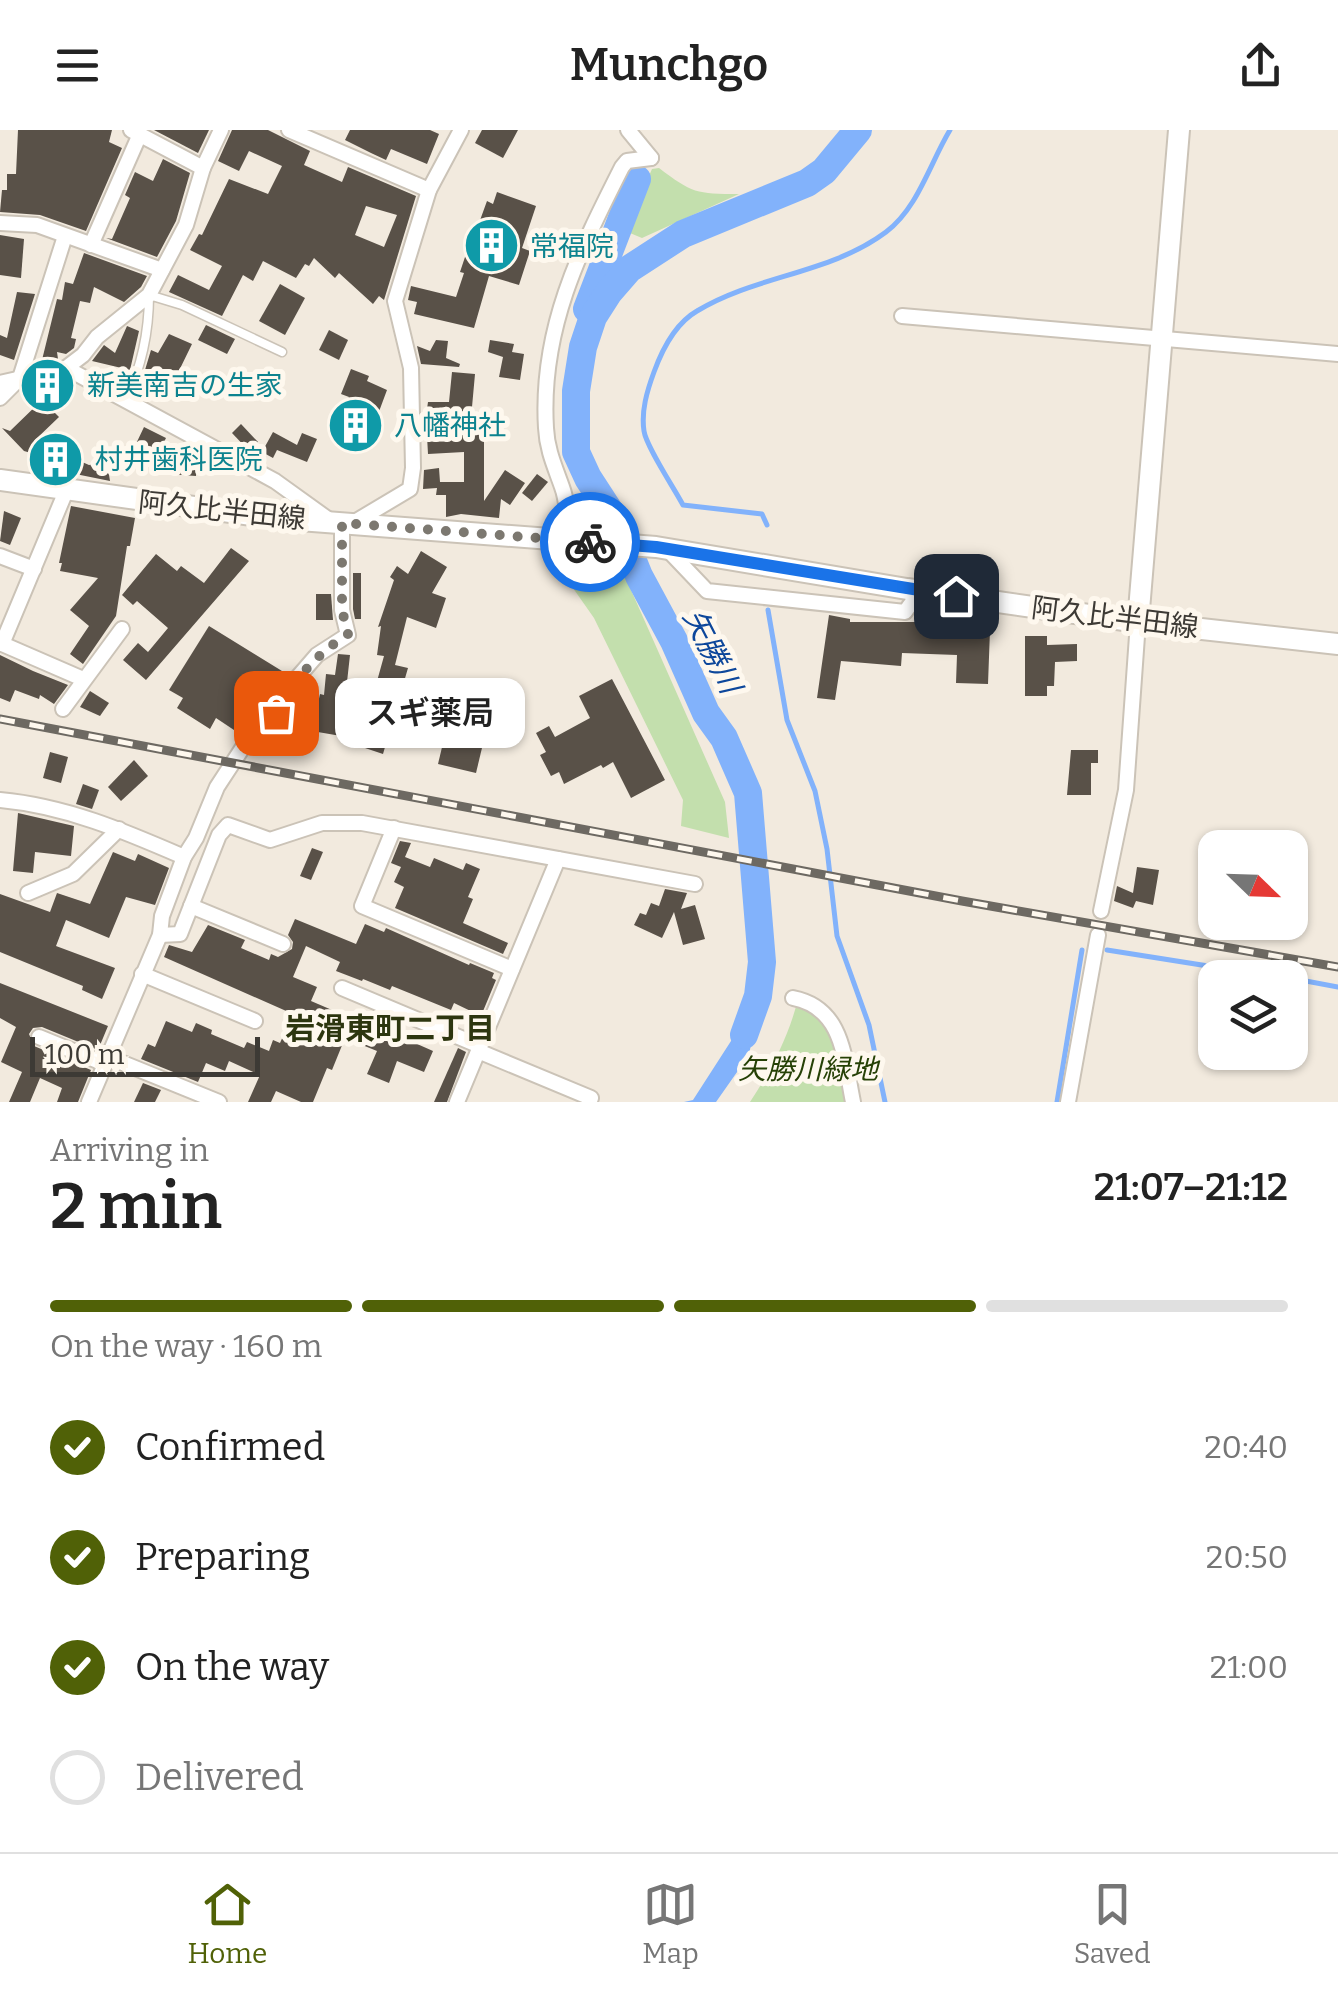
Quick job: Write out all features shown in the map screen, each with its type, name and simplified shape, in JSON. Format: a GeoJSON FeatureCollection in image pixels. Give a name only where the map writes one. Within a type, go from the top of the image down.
{"type":"FeatureCollection","features":[{"type":"Feature","properties":{"kind":"main road"},"geometry":{"type":"LineString","coordinates":[[1138,622],[1180,130]]}},
{"type":"Feature","properties":{"kind":"main road","name":"阿久比半田線"},"geometry":{"type":"LineString","coordinates":[[0,480],[210,511],[661,548],[1138,622],[1338,644]]}},
{"type":"Feature","properties":{"kind":"street"},"geometry":{"type":"LineString","coordinates":[[0,383],[66,368],[149,295],[186,225],[202,168],[221,130]]}},
{"type":"Feature","properties":{"kind":"street"},"geometry":{"type":"LineString","coordinates":[[289,130],[429,190]]}},
{"type":"Feature","properties":{"kind":"street"},"geometry":{"type":"LineString","coordinates":[[342,523],[410,490],[411,368],[395,301],[429,190],[461,130]]}},
{"type":"Feature","properties":{"kind":"street"},"geometry":{"type":"LineString","coordinates":[[569,540],[562,486],[552,467],[546,427],[547,384],[557,312],[574,261],[622,167],[627,161],[654,152],[628,130]]}},
{"type":"Feature","properties":{"kind":"street"},"geometry":{"type":"LineString","coordinates":[[91,244],[135,132],[202,168]]}},
{"type":"Feature","properties":{"kind":"street"},"geometry":{"type":"LineString","coordinates":[[0,222],[37,225],[162,270]]}},
{"type":"Feature","properties":{"kind":"street"},"geometry":{"type":"LineString","coordinates":[[0,398],[20,378],[65,236]]}},
{"type":"Feature","properties":{"kind":"street"},"geometry":{"type":"LineString","coordinates":[[902,316],[1338,354]]}},
{"type":"Feature","properties":{"kind":"street"},"geometry":{"type":"LineString","coordinates":[[66,368],[286,487],[342,523]]}},
{"type":"Feature","properties":{"kind":"street"},"geometry":{"type":"LineString","coordinates":[[66,491],[1,644],[83,678]]}},
{"type":"Feature","properties":{"kind":"street"},"geometry":{"type":"LineString","coordinates":[[88,1102],[160,935],[162,916],[184,857],[196,838],[216,787],[249,738],[276,713],[291,684],[317,655],[348,634],[342,610],[342,523]]}},
{"type":"Feature","properties":{"kind":"street"},"geometry":{"type":"LineString","coordinates":[[661,548],[707,591],[905,612],[920,590]]}},
{"type":"Feature","properties":{"kind":"street"},"geometry":{"type":"LineString","coordinates":[[0,556],[34,570]]}},
{"type":"Feature","properties":{"kind":"street"},"geometry":{"type":"LineString","coordinates":[[1101,911],[1126,790],[1138,622]]}},
{"type":"Feature","properties":{"kind":"street"},"geometry":{"type":"LineString","coordinates":[[63,709],[122,629]]}},
{"type":"Feature","properties":{"kind":"street"},"geometry":{"type":"LineString","coordinates":[[0,800],[58,808],[184,857]]}},
{"type":"Feature","properties":{"kind":"street"},"geometry":{"type":"LineString","coordinates":[[160,935],[180,934],[219,835],[228,825],[270,840],[322,823],[394,828],[695,884]]}},
{"type":"Feature","properties":{"kind":"street"},"geometry":{"type":"LineString","coordinates":[[394,828],[362,906],[512,969]]}},
{"type":"Feature","properties":{"kind":"street"},"geometry":{"type":"LineString","coordinates":[[28,893],[72,874],[120,829]]}},
{"type":"Feature","properties":{"kind":"street"},"geometry":{"type":"LineString","coordinates":[[457,1102],[558,859]]}},
{"type":"Feature","properties":{"kind":"street"},"geometry":{"type":"LineString","coordinates":[[191,906],[283,944]]}},
{"type":"Feature","properties":{"kind":"street"},"geometry":{"type":"LineString","coordinates":[[1068,1102],[1098,935]]}},
{"type":"Feature","properties":{"kind":"street"},"geometry":{"type":"LineString","coordinates":[[142,974],[254,1021]]}},
{"type":"Feature","properties":{"kind":"street"},"geometry":{"type":"LineString","coordinates":[[342,988],[591,1098]]}},
{"type":"Feature","properties":{"kind":"street"},"geometry":{"type":"LineString","coordinates":[[793,998],[818,1007],[838,1031],[854,1102]]}},
{"type":"Feature","properties":{"kind":"street"},"geometry":{"type":"LineString","coordinates":[[40,1038],[219,1102]]}},
{"type":"Feature","properties":{"kind":"lane"},"geometry":{"type":"LineString","coordinates":[[126,402],[140,366],[149,324],[149,295],[282,352]]}},
{"type":"Feature","properties":{"kind":"green space"},"geometry":{"type":"Polygon","coordinates":[[[659,168],[695,190],[739,194],[642,238],[625,231],[652,169],[659,168]]]}},
{"type":"Feature","properties":{"kind":"green space"},"geometry":{"type":"Polygon","coordinates":[[[561,571],[623,572],[725,802],[729,838],[681,826],[683,800],[594,618],[561,571]]]}},
{"type":"Feature","properties":{"kind":"green space","name":"矢勝川緑地"},"geometry":{"type":"Polygon","coordinates":[[[797,1003],[811,1009],[830,1029],[839,1057],[845,1102],[750,1102],[778,1054],[797,1003]]]}},
{"type":"Feature","properties":{"kind":"water"},"geometry":{"type":"Polygon","coordinates":[[[760,996],[749,1055],[716,1102],[684,1102],[693,1100],[760,996]]]}},
{"type":"Feature","properties":{"kind":"building"},"geometry":{"type":"Polygon","coordinates":[[[18,130],[112,130],[109,142],[122,148],[86,231],[40,215],[0,212],[7,174],[16,174],[18,130]]]}},
{"type":"Feature","properties":{"kind":"building"},"geometry":{"type":"Polygon","coordinates":[[[154,130],[209,130],[198,153],[154,130]]]}},
{"type":"Feature","properties":{"kind":"building"},"geometry":{"type":"Polygon","coordinates":[[[232,130],[268,130],[310,151],[304,165],[342,182],[348,167],[416,196],[384,300],[379,296],[373,304],[339,273],[335,278],[314,258],[296,278],[263,261],[253,281],[243,275],[222,316],[169,292],[178,275],[209,290],[222,266],[190,250],[202,235],[229,179],[268,194],[282,166],[249,151],[239,171],[218,161],[232,130]],[[366,206],[355,235],[384,247],[397,215],[366,206]]]}},
{"type":"Feature","properties":{"kind":"building"},"geometry":{"type":"Polygon","coordinates":[[[350,130],[430,130],[439,134],[427,164],[391,149],[386,160],[345,140],[350,130]]]}},
{"type":"Feature","properties":{"kind":"building"},"geometry":{"type":"Polygon","coordinates":[[[482,130],[518,130],[503,158],[475,143],[482,130]]]}},
{"type":"Feature","properties":{"kind":"building"},"geometry":{"type":"Polygon","coordinates":[[[163,159],[190,173],[176,221],[157,257],[106,238],[112,239],[130,198],[125,195],[135,172],[153,181],[163,159]]]}},
{"type":"Feature","properties":{"kind":"building"},"geometry":{"type":"Polygon","coordinates":[[[497,192],[536,206],[522,248],[530,251],[519,285],[489,276],[474,328],[414,314],[417,302],[408,300],[411,286],[456,297],[469,245],[477,248],[484,225],[479,223],[487,201],[493,204],[497,192]]]}},
{"type":"Feature","properties":{"kind":"building"},"geometry":{"type":"Polygon","coordinates":[[[0,235],[24,239],[21,278],[0,275],[0,235]]]}},
{"type":"Feature","properties":{"kind":"building"},"geometry":{"type":"Polygon","coordinates":[[[84,253],[147,276],[124,302],[94,287],[90,303],[80,301],[71,338],[76,339],[74,348],[66,354],[57,352],[58,359],[42,360],[57,299],[62,300],[65,282],[73,284],[84,253]]]}},
{"type":"Feature","properties":{"kind":"building"},"geometry":{"type":"Polygon","coordinates":[[[280,284],[305,298],[285,335],[259,321],[280,284]]]}},
{"type":"Feature","properties":{"kind":"building"},"geometry":{"type":"Polygon","coordinates":[[[17,292],[35,294],[14,360],[0,355],[0,335],[7,338],[17,292]]]}},
{"type":"Feature","properties":{"kind":"building"},"geometry":{"type":"Polygon","coordinates":[[[206,325],[235,339],[227,354],[198,340],[206,325]]]}},
{"type":"Feature","properties":{"kind":"building"},"geometry":{"type":"Polygon","coordinates":[[[127,326],[139,331],[130,370],[92,361],[104,345],[115,353],[127,326]]]}},
{"type":"Feature","properties":{"kind":"building"},"geometry":{"type":"Polygon","coordinates":[[[329,330],[348,340],[339,360],[319,350],[329,330]]]}},
{"type":"Feature","properties":{"kind":"building"},"geometry":{"type":"Polygon","coordinates":[[[169,334],[192,344],[174,381],[145,370],[151,350],[158,353],[169,334]]]}},
{"type":"Feature","properties":{"kind":"building"},"geometry":{"type":"Polygon","coordinates":[[[436,340],[448,341],[446,358],[460,364],[459,367],[421,364],[417,346],[430,351],[436,340]]]}},
{"type":"Feature","properties":{"kind":"building"},"geometry":{"type":"Polygon","coordinates":[[[490,340],[514,344],[512,352],[524,354],[520,380],[499,377],[503,357],[488,352],[490,340]]]}},
{"type":"Feature","properties":{"kind":"building"},"geometry":{"type":"Polygon","coordinates":[[[351,369],[369,376],[367,381],[387,390],[371,433],[360,428],[352,447],[331,438],[349,397],[341,394],[351,369]]]}},
{"type":"Feature","properties":{"kind":"building"},"geometry":{"type":"Polygon","coordinates":[[[452,372],[475,374],[471,418],[484,418],[484,501],[505,470],[525,483],[510,505],[501,499],[499,518],[461,514],[446,517],[446,495],[436,495],[437,488],[423,489],[424,470],[439,468],[440,482],[464,482],[464,452],[428,454],[427,436],[423,436],[428,402],[449,402],[452,372]]]}},
{"type":"Feature","properties":{"kind":"building"},"geometry":{"type":"Polygon","coordinates":[[[42,400],[59,417],[34,441],[89,465],[107,462],[110,481],[36,466],[38,455],[24,451],[2,428],[10,431],[42,400]]]}},
{"type":"Feature","properties":{"kind":"building"},"geometry":{"type":"Polygon","coordinates":[[[241,424],[258,442],[249,451],[232,433],[241,424]]]}},
{"type":"Feature","properties":{"kind":"building"},"geometry":{"type":"Polygon","coordinates":[[[144,427],[166,438],[161,448],[197,451],[196,476],[168,474],[169,463],[135,446],[144,427]]]}},
{"type":"Feature","properties":{"kind":"building"},"geometry":{"type":"Polygon","coordinates":[[[273,432],[297,445],[302,433],[317,439],[307,462],[277,450],[273,458],[262,452],[273,432]]]}},
{"type":"Feature","properties":{"kind":"building"},"geometry":{"type":"Polygon","coordinates":[[[537,474],[548,482],[532,501],[522,493],[537,474]]]}},
{"type":"Feature","properties":{"kind":"building"},"geometry":{"type":"Polygon","coordinates":[[[71,506],[135,518],[116,616],[83,664],[70,654],[89,626],[70,610],[98,578],[60,571],[71,506]]]}},
{"type":"Feature","properties":{"kind":"building"},"geometry":{"type":"Polygon","coordinates":[[[4,511],[21,518],[10,545],[0,541],[4,511]]]}},
{"type":"Feature","properties":{"kind":"building"},"geometry":{"type":"Polygon","coordinates":[[[231,548],[249,561],[146,680],[123,660],[138,643],[148,652],[168,628],[137,601],[133,605],[122,595],[156,554],[177,571],[181,566],[204,583],[231,548]]]}},
{"type":"Feature","properties":{"kind":"building"},"geometry":{"type":"Polygon","coordinates":[[[421,551],[447,567],[432,593],[446,598],[436,628],[407,617],[395,665],[408,668],[383,754],[359,746],[384,656],[377,655],[381,626],[378,627],[394,580],[390,577],[397,566],[408,574],[421,551]]]}},
{"type":"Feature","properties":{"kind":"building"},"geometry":{"type":"Polygon","coordinates":[[[353,573],[361,573],[361,619],[355,619],[353,609],[353,573]]]}},
{"type":"Feature","properties":{"kind":"building"},"geometry":{"type":"Polygon","coordinates":[[[316,594],[331,594],[333,620],[316,620],[316,594]]]}},
{"type":"Feature","properties":{"kind":"building"},"geometry":{"type":"Polygon","coordinates":[[[829,615],[850,622],[937,622],[937,628],[990,630],[988,684],[956,683],[957,655],[902,653],[901,666],[841,661],[835,700],[817,698],[829,615]]]}},
{"type":"Feature","properties":{"kind":"building"},"geometry":{"type":"Polygon","coordinates":[[[209,626],[282,671],[257,711],[252,708],[237,732],[216,718],[210,729],[177,708],[183,698],[169,690],[209,626]]]}},
{"type":"Feature","properties":{"kind":"building"},"geometry":{"type":"Polygon","coordinates":[[[1025,636],[1047,636],[1047,645],[1077,644],[1077,661],[1055,662],[1054,686],[1047,686],[1047,696],[1025,696],[1025,636]]]}},
{"type":"Feature","properties":{"kind":"building"},"geometry":{"type":"Polygon","coordinates":[[[338,654],[350,655],[341,736],[312,731],[320,694],[324,695],[326,674],[335,675],[338,654]]]}},
{"type":"Feature","properties":{"kind":"building"},"geometry":{"type":"Polygon","coordinates":[[[0,655],[68,685],[54,704],[40,695],[39,699],[15,690],[10,702],[0,698],[0,655]]]}},
{"type":"Feature","properties":{"kind":"building"},"geometry":{"type":"Polygon","coordinates":[[[612,679],[665,780],[631,798],[613,762],[564,784],[559,772],[551,776],[540,755],[546,752],[536,733],[549,726],[555,737],[590,718],[579,696],[612,679]]]}},
{"type":"Feature","properties":{"kind":"building"},"geometry":{"type":"Polygon","coordinates":[[[90,691],[109,703],[100,716],[80,707],[90,691]]]}},
{"type":"Feature","properties":{"kind":"building"},"geometry":{"type":"Polygon","coordinates":[[[454,697],[492,706],[476,773],[438,764],[454,697]]]}},
{"type":"Feature","properties":{"kind":"building"},"geometry":{"type":"Polygon","coordinates":[[[1071,750],[1098,750],[1098,763],[1091,763],[1091,795],[1067,795],[1071,750]]]}},
{"type":"Feature","properties":{"kind":"building"},"geometry":{"type":"Polygon","coordinates":[[[50,752],[68,757],[61,783],[43,778],[50,752]]]}},
{"type":"Feature","properties":{"kind":"building"},"geometry":{"type":"Polygon","coordinates":[[[134,760],[148,776],[121,801],[108,787],[134,760]]]}},
{"type":"Feature","properties":{"kind":"building"},"geometry":{"type":"Polygon","coordinates":[[[83,784],[99,790],[92,809],[76,804],[83,784]]]}},
{"type":"Feature","properties":{"kind":"building"},"geometry":{"type":"Polygon","coordinates":[[[18,813],[74,826],[71,856],[35,852],[33,873],[13,871],[18,813]]]}},
{"type":"Feature","properties":{"kind":"building"},"geometry":{"type":"Polygon","coordinates":[[[400,841],[411,843],[405,857],[430,867],[434,858],[463,870],[466,863],[480,869],[468,897],[473,899],[463,923],[508,943],[503,954],[395,908],[404,887],[394,882],[401,867],[391,863],[400,841]]]}},
{"type":"Feature","properties":{"kind":"building"},"geometry":{"type":"Polygon","coordinates":[[[312,848],[323,852],[311,880],[300,876],[312,848]]]}},
{"type":"Feature","properties":{"kind":"building"},"geometry":{"type":"Polygon","coordinates":[[[113,852],[135,861],[138,854],[169,868],[155,905],[126,897],[109,938],[66,920],[56,946],[115,968],[102,999],[82,990],[83,986],[0,952],[0,894],[50,912],[57,893],[90,904],[113,852]]]}},
{"type":"Feature","properties":{"kind":"building"},"geometry":{"type":"Polygon","coordinates":[[[1137,867],[1159,870],[1153,905],[1136,901],[1133,908],[1114,901],[1117,886],[1133,893],[1137,867]]]}},
{"type":"Feature","properties":{"kind":"building"},"geometry":{"type":"Polygon","coordinates":[[[665,889],[687,893],[681,909],[695,905],[705,939],[683,945],[674,912],[662,938],[634,925],[640,913],[646,915],[651,903],[659,906],[665,889]]]}},
{"type":"Feature","properties":{"kind":"building"},"geometry":{"type":"Polygon","coordinates":[[[295,919],[356,944],[365,924],[384,932],[386,928],[494,973],[492,978],[496,980],[481,1016],[454,1003],[451,1010],[392,986],[390,990],[336,971],[340,962],[306,946],[293,977],[317,987],[311,1001],[360,1022],[362,1018],[380,1025],[383,1017],[403,1025],[399,1036],[433,1051],[424,1072],[397,1061],[389,1083],[367,1074],[377,1051],[345,1038],[313,1102],[301,1102],[276,1091],[271,1102],[248,1102],[260,1075],[229,1061],[225,1071],[206,1063],[198,1082],[141,1059],[148,1044],[155,1047],[166,1021],[192,1032],[196,1023],[244,1048],[247,1042],[269,1051],[273,1040],[280,1043],[293,1014],[164,957],[169,945],[192,952],[208,925],[245,940],[241,948],[269,960],[271,954],[278,957],[292,949],[288,935],[295,919]]]}},
{"type":"Feature","properties":{"kind":"building"},"geometry":{"type":"Polygon","coordinates":[[[0,983],[108,1026],[98,1050],[42,1027],[33,1028],[29,1034],[34,1046],[91,1070],[78,1102],[57,1102],[62,1088],[40,1078],[30,1102],[9,1102],[22,1072],[1,1062],[16,1027],[0,1018],[0,983]]]}},
{"type":"Feature","properties":{"kind":"building"},"geometry":{"type":"Polygon","coordinates":[[[458,1048],[466,1052],[447,1102],[434,1102],[458,1048]]]}},
{"type":"Feature","properties":{"kind":"building"},"geometry":{"type":"Polygon","coordinates":[[[143,1083],[161,1090],[155,1102],[134,1102],[143,1083]]]}},
{"type":"Feature","properties":{"kind":"waterway","name":"矢勝川"},"geometry":{"type":"LineString","coordinates":[[744,1035],[758,996],[762,962],[748,793],[724,738],[706,713],[639,576],[618,524],[576,452],[576,391],[583,347],[593,317],[629,269],[683,234],[807,183],[824,171],[858,130]]}},
{"type":"Feature","properties":{"kind":"waterway"},"geometry":{"type":"LineString","coordinates":[[767,525],[762,514],[683,505],[644,431],[645,401],[661,355],[676,330],[697,311],[744,289],[841,257],[886,232],[907,211],[950,130]]}},
{"type":"Feature","properties":{"kind":"waterway"},"geometry":{"type":"LineString","coordinates":[[587,309],[637,179]]}},
{"type":"Feature","properties":{"kind":"waterway"},"geometry":{"type":"LineString","coordinates":[[768,610],[787,720],[815,791],[827,849],[837,936],[869,1025],[885,1102]]}},
{"type":"Feature","properties":{"kind":"waterway"},"geometry":{"type":"LineString","coordinates":[[1057,1102],[1082,950]]}},
{"type":"Feature","properties":{"kind":"waterway"},"geometry":{"type":"LineString","coordinates":[[1107,950],[1198,964]]}},
{"type":"Feature","properties":{"kind":"waterway"},"geometry":{"type":"LineString","coordinates":[[1308,981],[1338,987]]}},
{"type":"Feature","properties":{"kind":"railway"},"geometry":{"type":"LineString","coordinates":[[0,719],[962,901],[1338,967]]}},
{"type":"Feature","properties":{"kind":"way so far"},"geometry":{"type":"LineString","coordinates":[[276,713],[291,684],[317,655],[348,634],[342,610],[342,523],[590,542]]}},
{"type":"Feature","properties":{"kind":"place","name":"常福院"},"geometry":{"type":"Point","coordinates":[491,246]}},
{"type":"Feature","properties":{"kind":"place","name":"新美南吉の生家"},"geometry":{"type":"Point","coordinates":[48,385]}},
{"type":"Feature","properties":{"kind":"place","name":"八幡神社"},"geometry":{"type":"Point","coordinates":[355,425]}},
{"type":"Feature","properties":{"kind":"place","name":"村井歯科医院"},"geometry":{"type":"Point","coordinates":[56,459]}},
{"type":"Feature","properties":{"kind":"place","name":"スギ薬局"},"geometry":{"type":"Point","coordinates":[276,713]}},
{"type":"Feature","properties":{"kind":"district","name":"岩滑東町二丁目"},"geometry":{"type":"Point","coordinates":[390,1029]}},
{"type":"Feature","properties":{"kind":"route"},"geometry":{"type":"LineString","coordinates":[[590,542],[656,547],[956,596]]}}]}
